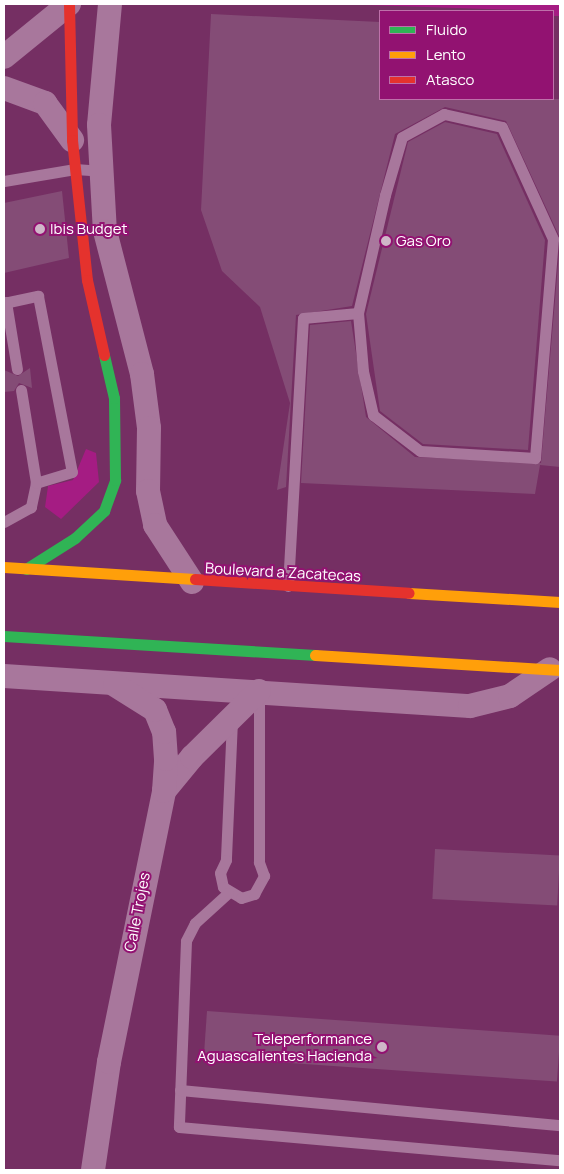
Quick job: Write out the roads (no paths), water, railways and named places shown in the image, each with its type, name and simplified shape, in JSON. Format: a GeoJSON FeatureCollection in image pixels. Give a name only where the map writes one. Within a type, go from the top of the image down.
{"type":"FeatureCollection","features":[{"type":"Feature","properties":{"kind":"main road"},"geometry":{"type":"LineString","coordinates":[[26,569],[76,538],[104,511],[115,480],[117,433],[87,280],[72,140],[68,4]]}},
{"type":"Feature","properties":{"kind":"main road","name":"Boulevard a Zacatecas"},"geometry":{"type":"LineString","coordinates":[[4,568],[192,582],[560,602]]}},
{"type":"Feature","properties":{"kind":"main road"},"geometry":{"type":"LineString","coordinates":[[4,636],[555,670]]}},
{"type":"Feature","properties":{"kind":"street"},"geometry":{"type":"LineString","coordinates":[[4,57],[68,4]]}},
{"type":"Feature","properties":{"kind":"street"},"geometry":{"type":"LineString","coordinates":[[110,4],[99,125],[104,231],[142,374],[149,428],[148,491],[155,525],[192,582]]}},
{"type":"Feature","properties":{"kind":"street"},"geometry":{"type":"LineString","coordinates":[[4,88],[45,103],[72,140]]}},
{"type":"Feature","properties":{"kind":"street"},"geometry":{"type":"LineString","coordinates":[[117,433],[149,428]]}},
{"type":"Feature","properties":{"kind":"street"},"geometry":{"type":"LineString","coordinates":[[4,676],[231,689],[470,706],[510,696],[555,670]]}},
{"type":"Feature","properties":{"kind":"street","name":"Calle Trojes"},"geometry":{"type":"LineString","coordinates":[[93,1170],[108,1062],[164,791],[164,732],[155,710],[132,692],[108,683]]}},
{"type":"Feature","properties":{"kind":"street"},"geometry":{"type":"LineString","coordinates":[[164,791],[259,691]]}},
{"type":"Feature","properties":{"kind":"lane"},"geometry":{"type":"LineString","coordinates":[[444,114],[502,127],[553,239],[535,458],[420,451],[373,415],[363,370],[358,314],[402,137],[444,114]]}},
{"type":"Feature","properties":{"kind":"lane"},"geometry":{"type":"LineString","coordinates":[[4,181],[75,169],[102,172]]}},
{"type":"Feature","properties":{"kind":"lane"},"geometry":{"type":"LineString","coordinates":[[17,369],[5,303],[38,296],[72,472],[36,483]]}},
{"type":"Feature","properties":{"kind":"lane"},"geometry":{"type":"LineString","coordinates":[[288,587],[303,318],[358,314]]}},
{"type":"Feature","properties":{"kind":"lane"},"geometry":{"type":"LineString","coordinates":[[4,522],[31,507],[36,483],[21,390]]}},
{"type":"Feature","properties":{"kind":"lane"},"geometry":{"type":"LineString","coordinates":[[228,893],[220,873],[226,860],[232,718],[231,689]]}},
{"type":"Feature","properties":{"kind":"lane"},"geometry":{"type":"LineString","coordinates":[[228,893],[248,897],[259,889],[264,876],[259,862],[259,691]]}},
{"type":"Feature","properties":{"kind":"lane"},"geometry":{"type":"LineString","coordinates":[[228,893],[195,924],[186,940],[179,1127],[560,1160]]}},
{"type":"Feature","properties":{"kind":"lane"},"geometry":{"type":"LineString","coordinates":[[180,1090],[560,1125]]}},
{"type":"Feature","properties":{"kind":"place","name":"Ibis Budget"},"geometry":{"type":"Point","coordinates":[40,229]}},
{"type":"Feature","properties":{"kind":"place","name":"Gas Oro"},"geometry":{"type":"Point","coordinates":[386,241]}},
{"type":"Feature","properties":{"kind":"place","name":"Teleperformance Aguascalientes Hacienda"},"geometry":{"type":"Point","coordinates":[382,1047]}}]}
